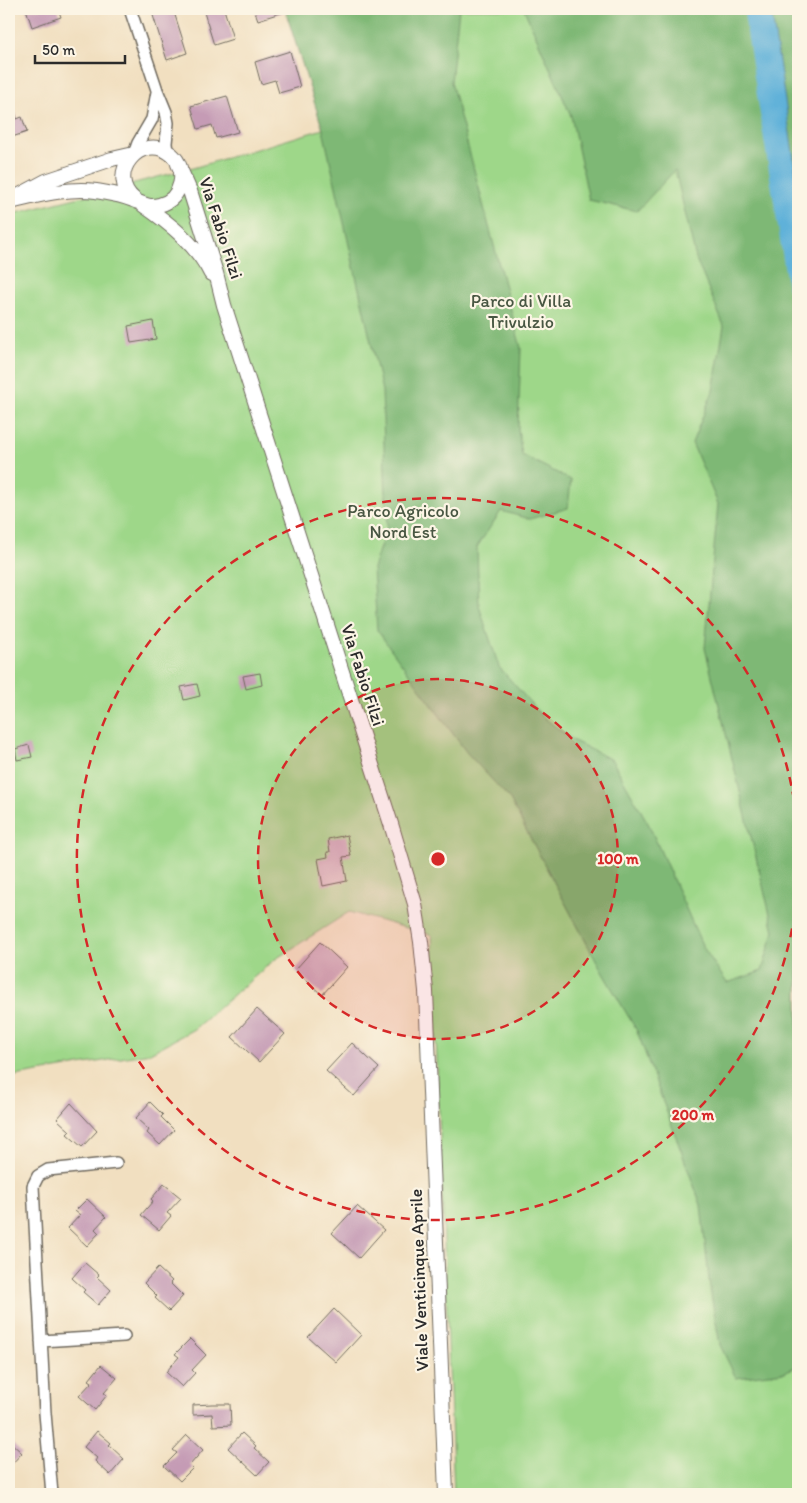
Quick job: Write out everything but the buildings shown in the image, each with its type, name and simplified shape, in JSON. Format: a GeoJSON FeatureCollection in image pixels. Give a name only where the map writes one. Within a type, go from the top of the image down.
{"type":"FeatureCollection","features":[{"type":"Feature","properties":{"kind":"street"},"geometry":{"type":"LineString","coordinates":[[130,9],[168,118],[167,152]]}},
{"type":"Feature","properties":{"kind":"street"},"geometry":{"type":"LineString","coordinates":[[138,202],[126,190],[123,178],[126,165],[134,154],[152,119],[157,90]]}},
{"type":"Feature","properties":{"kind":"street"},"geometry":{"type":"LineString","coordinates":[[150,148],[161,149],[167,152],[178,164],[181,181],[179,189],[174,196],[162,204],[151,206],[95,191],[77,190],[9,201],[46,181],[150,148]]}},
{"type":"Feature","properties":{"kind":"street","name":"Via Fabio Filzi"},"geometry":{"type":"LineString","coordinates":[[178,164],[186,178],[224,305],[411,888],[424,959],[429,1063]]}},
{"type":"Feature","properties":{"kind":"street","name":"Via Fabio Filzi"},"geometry":{"type":"LineString","coordinates":[[138,202],[179,233],[195,250],[209,270],[224,305]]}},
{"type":"Feature","properties":{"kind":"street","name":"Viale Venticinque Aprile"},"geometry":{"type":"LineString","coordinates":[[429,1063],[446,1494]]}},
{"type":"Feature","properties":{"kind":"street"},"geometry":{"type":"LineString","coordinates":[[52,1494],[41,1341],[33,1186],[38,1176],[48,1170],[116,1164]]}},
{"type":"Feature","properties":{"kind":"street"},"geometry":{"type":"LineString","coordinates":[[41,1341],[124,1336]]}},
{"type":"Feature","properties":{"kind":"green space","name":"Parco Agricolo Nord Est"},"geometry":{"type":"Polygon","coordinates":[[[285,9],[798,9],[798,1494],[454,1494],[432,935],[349,912],[274,960],[194,1029],[150,1053],[9,1077],[9,215],[193,168],[323,129],[285,9]]]}},
{"type":"Feature","properties":{"kind":"green space"},"geometry":{"type":"Polygon","coordinates":[[[285,9],[459,9],[451,82],[521,348],[518,429],[522,455],[571,480],[568,508],[530,519],[501,511],[477,547],[479,606],[499,667],[543,717],[574,741],[612,760],[649,825],[703,947],[727,983],[762,971],[774,931],[705,648],[718,504],[692,443],[713,391],[724,326],[696,259],[675,170],[637,211],[589,200],[571,116],[524,9],[798,9],[798,1366],[784,1372],[736,1378],[720,1345],[710,1289],[701,1205],[637,1031],[601,970],[509,798],[467,753],[377,630],[373,568],[387,526],[382,391],[323,130],[285,9]]]}},
{"type":"Feature","properties":{"kind":"water"},"geometry":{"type":"Polygon","coordinates":[[[755,9],[771,9],[798,185],[798,270],[755,9]]]}},
{"type":"Feature","properties":{"kind":"waterway"},"geometry":{"type":"LineString","coordinates":[[754,9],[798,286]]}},
{"type":"Feature","properties":{"kind":"park label","name":"Parco di Villa Trivulzio"},"geometry":{"type":"Point","coordinates":[521,311]}}]}
